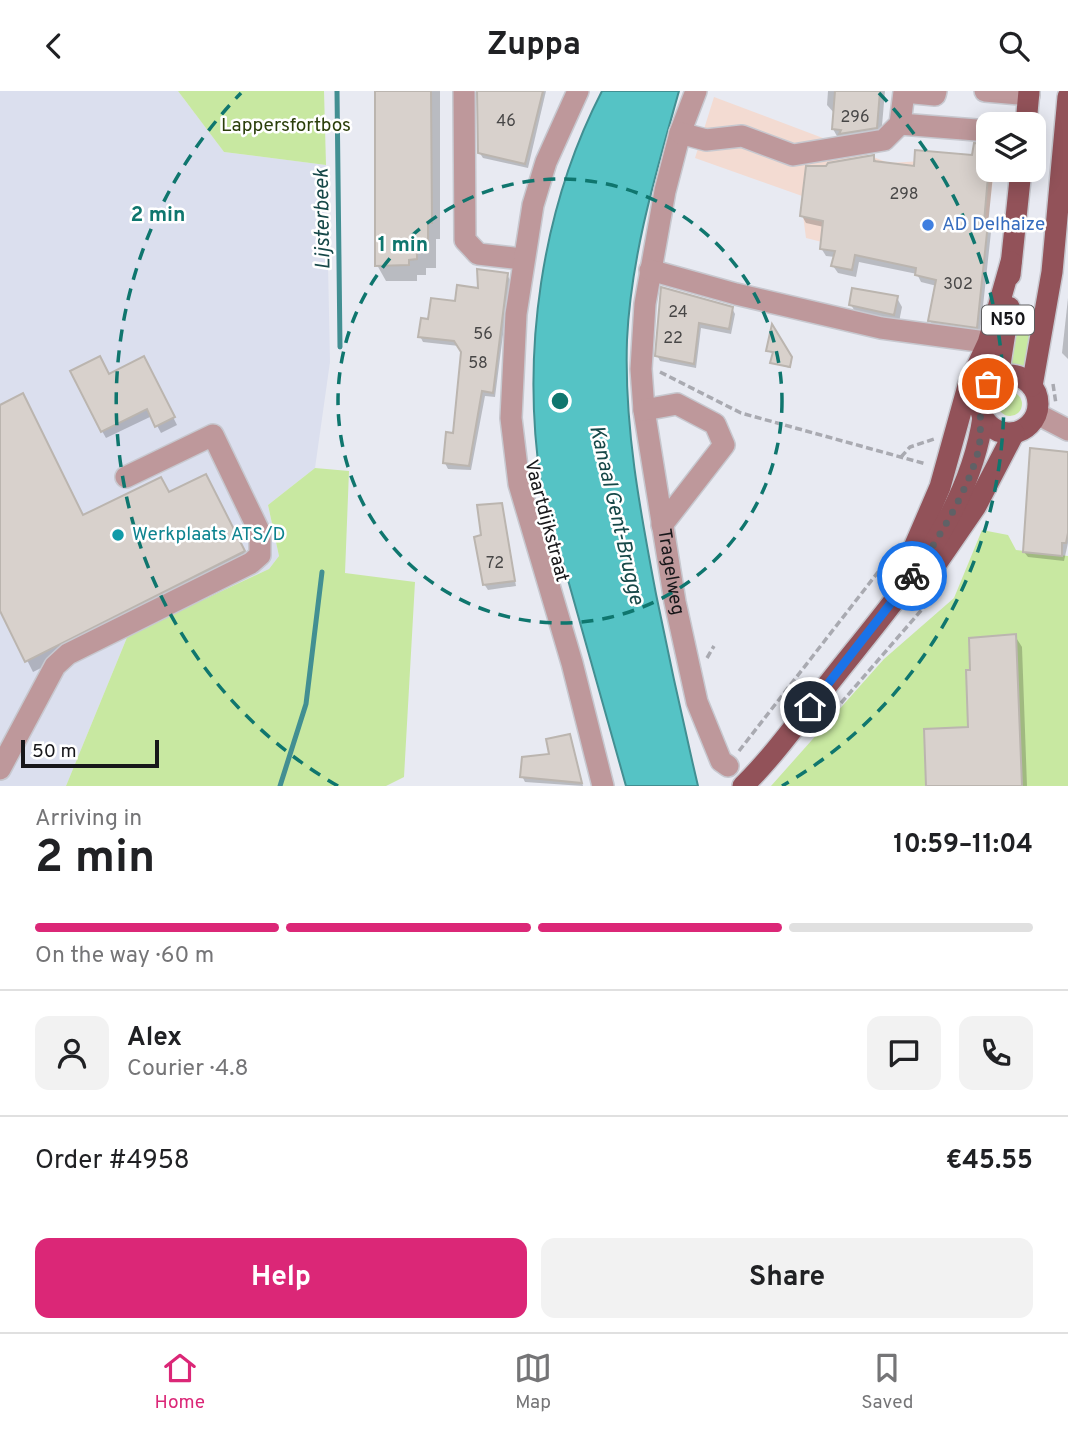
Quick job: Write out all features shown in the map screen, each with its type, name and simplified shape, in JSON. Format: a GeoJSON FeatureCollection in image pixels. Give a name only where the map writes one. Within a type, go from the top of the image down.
{"type":"FeatureCollection","features":[{"type":"Feature","properties":{"kind":"main road"},"geometry":{"type":"LineString","coordinates":[[1027,112],[1029,93]]}},
{"type":"Feature","properties":{"kind":"main road","name":"N50"},"geometry":{"type":"LineString","coordinates":[[867,635],[905,607],[976,506],[1014,433],[1024,429],[1037,414],[1037,394],[1032,386],[1057,274],[1068,97]]}},
{"type":"Feature","properties":{"kind":"main road","name":"N50"},"geometry":{"type":"LineString","coordinates":[[743,786],[867,635],[925,559],[959,497],[978,453],[983,417],[980,406],[982,394],[988,384],[998,377],[1008,321],[1020,182]]}},
{"type":"Feature","properties":{"kind":"main road","name":"N50"},"geometry":{"type":"LineString","coordinates":[[867,635],[887,593],[916,548],[930,512],[968,386],[988,343],[1011,262]]}},
{"type":"Feature","properties":{"kind":"main road"},"geometry":{"type":"LineString","coordinates":[[998,377],[1010,375],[1022,378],[1032,386]]}},
{"type":"Feature","properties":{"kind":"main road"},"geometry":{"type":"LineString","coordinates":[[983,417],[991,427],[1014,433]]}},
{"type":"Feature","properties":{"kind":"street"},"geometry":{"type":"LineString","coordinates":[[464,91],[465,240],[478,254],[522,259]]}},
{"type":"Feature","properties":{"kind":"street","name":"Vaartdijkstraat"},"geometry":{"type":"LineString","coordinates":[[578,91],[546,162],[533,205],[522,259],[512,355],[514,450],[528,518],[572,663],[603,786]]}},
{"type":"Feature","properties":{"kind":"street","name":"Tragelweg"},"geometry":{"type":"LineString","coordinates":[[696,91],[680,133],[650,270],[641,369],[644,410],[662,525],[697,702],[721,761],[728,766]]}},
{"type":"Feature","properties":{"kind":"street"},"geometry":{"type":"LineString","coordinates":[[680,133],[706,140],[741,136],[793,155],[884,140],[900,124],[904,92],[935,95],[936,91]]}},
{"type":"Feature","properties":{"kind":"street"},"geometry":{"type":"LineString","coordinates":[[985,91],[1029,93]]}},
{"type":"Feature","properties":{"kind":"street"},"geometry":{"type":"LineString","coordinates":[[900,124],[976,130]]}},
{"type":"Feature","properties":{"kind":"street"},"geometry":{"type":"LineString","coordinates":[[650,270],[736,294],[881,328],[978,341]]}},
{"type":"Feature","properties":{"kind":"street"},"geometry":{"type":"LineString","coordinates":[[644,410],[677,404],[715,424],[724,445],[662,525]]}},
{"type":"Feature","properties":{"kind":"street"},"geometry":{"type":"LineString","coordinates":[[1037,414],[1065,420]]}},
{"type":"Feature","properties":{"kind":"street"},"geometry":{"type":"LineString","coordinates":[[0,769],[55,666],[68,654],[251,563],[260,555],[260,533],[213,435],[125,477]]}},
{"type":"Feature","properties":{"kind":"path"},"geometry":{"type":"LineString","coordinates":[[641,369],[662,372],[741,413],[932,465]]}},
{"type":"Feature","properties":{"kind":"path"},"geometry":{"type":"LineString","coordinates":[[1052,374],[1057,406],[1065,420]]}},
{"type":"Feature","properties":{"kind":"path"},"geometry":{"type":"LineString","coordinates":[[901,457],[910,447],[940,437]]}},
{"type":"Feature","properties":{"kind":"path"},"geometry":{"type":"LineString","coordinates":[[728,766],[894,551]]}},
{"type":"Feature","properties":{"kind":"path"},"geometry":{"type":"LineString","coordinates":[[841,703],[948,578]]}},
{"type":"Feature","properties":{"kind":"shaded area"},"geometry":{"type":"Polygon","coordinates":[[[0,91],[178,91],[224,152],[326,165],[330,362],[315,468],[268,505],[279,556],[269,569],[128,635],[66,786],[0,786],[0,91]]]}},
{"type":"Feature","properties":{"kind":"shaded area"},"geometry":{"type":"Polygon","coordinates":[[[714,97],[889,163],[976,158],[976,182],[993,182],[984,255],[830,244],[806,238],[801,200],[819,202],[695,158],[714,97]]]}},
{"type":"Feature","properties":{"kind":"green space","name":"Lappersfortbos"},"geometry":{"type":"Polygon","coordinates":[[[178,91],[324,91],[326,165],[224,152],[178,91]]]}},
{"type":"Feature","properties":{"kind":"green space"},"geometry":{"type":"Polygon","coordinates":[[[1014,311],[1036,317],[1028,369],[1006,365],[1014,311]]]}},
{"type":"Feature","properties":{"kind":"green space"},"geometry":{"type":"Polygon","coordinates":[[[1010,392],[1021,399],[1022,404],[1015,415],[1010,416],[999,409],[998,404],[1005,393],[1010,392]]]}},
{"type":"Feature","properties":{"kind":"green space"},"geometry":{"type":"Polygon","coordinates":[[[315,468],[349,471],[345,573],[415,582],[404,777],[386,786],[66,786],[128,635],[269,569],[279,556],[268,505],[315,468]]]}},
{"type":"Feature","properties":{"kind":"green space"},"geometry":{"type":"Polygon","coordinates":[[[982,530],[1008,535],[1016,550],[1068,556],[1068,786],[771,786],[884,659],[954,598],[982,530]]]}},
{"type":"Feature","properties":{"kind":"water","name":"Kanaal Gent-Brugge"},"geometry":{"type":"Polygon","coordinates":[[[602,91],[679,91],[639,245],[629,308],[627,372],[634,468],[644,531],[698,786],[626,786],[541,484],[535,434],[534,384],[535,333],[541,283],[564,184],[581,136],[602,91]]]}},
{"type":"Feature","properties":{"kind":"building"},"geometry":{"type":"Polygon","coordinates":[[[375,91],[431,91],[432,223],[428,223],[428,252],[417,252],[417,259],[409,260],[409,265],[375,266],[375,91]]]}},
{"type":"Feature","properties":{"kind":"building"},"geometry":{"type":"Polygon","coordinates":[[[477,91],[543,91],[525,164],[478,153],[477,91]]]}},
{"type":"Feature","properties":{"kind":"building"},"geometry":{"type":"Polygon","coordinates":[[[835,91],[880,91],[877,128],[839,134],[841,130],[832,129],[835,91]]]}},
{"type":"Feature","properties":{"kind":"building"},"geometry":{"type":"Polygon","coordinates":[[[976,143],[976,182],[988,182],[984,222],[988,223],[977,328],[928,321],[936,280],[915,275],[916,268],[855,255],[852,270],[831,266],[835,251],[820,249],[823,221],[800,216],[806,166],[826,166],[828,163],[874,155],[874,161],[914,166],[915,150],[972,155],[976,143]]]}},
{"type":"Feature","properties":{"kind":"building"},"geometry":{"type":"Polygon","coordinates":[[[477,269],[508,273],[493,393],[482,391],[469,466],[443,463],[446,432],[453,433],[461,352],[454,341],[418,337],[421,318],[428,319],[431,298],[455,301],[457,285],[478,288],[477,269]]]}},
{"type":"Feature","properties":{"kind":"building"},"geometry":{"type":"Polygon","coordinates":[[[661,287],[733,307],[729,329],[699,323],[694,364],[655,356],[661,287]]]}},
{"type":"Feature","properties":{"kind":"building"},"geometry":{"type":"Polygon","coordinates":[[[852,288],[898,296],[894,315],[849,305],[852,288]]]}},
{"type":"Feature","properties":{"kind":"building"},"geometry":{"type":"Polygon","coordinates":[[[772,324],[792,357],[790,367],[770,363],[773,352],[766,351],[772,324]]]}},
{"type":"Feature","properties":{"kind":"building"},"geometry":{"type":"Polygon","coordinates":[[[100,356],[109,374],[144,356],[175,417],[155,427],[147,409],[101,432],[70,371],[100,356]]]}},
{"type":"Feature","properties":{"kind":"building","name":"Werkplaats ATS/D"},"geometry":{"type":"Polygon","coordinates":[[[23,393],[83,515],[161,477],[169,492],[206,474],[245,551],[25,662],[0,611],[0,405],[23,393]]]}},
{"type":"Feature","properties":{"kind":"building"},"geometry":{"type":"Polygon","coordinates":[[[1030,448],[1068,452],[1068,533],[1066,543],[1062,543],[1062,556],[1023,552],[1030,448]]]}},
{"type":"Feature","properties":{"kind":"building"},"geometry":{"type":"Polygon","coordinates":[[[502,503],[515,581],[483,585],[474,537],[481,535],[477,505],[502,503]]]}},
{"type":"Feature","properties":{"kind":"building"},"geometry":{"type":"Polygon","coordinates":[[[1016,634],[1022,786],[926,786],[924,729],[968,727],[966,670],[970,670],[969,638],[1016,634]]]}},
{"type":"Feature","properties":{"kind":"building"},"geometry":{"type":"Polygon","coordinates":[[[570,734],[582,783],[520,777],[522,757],[549,754],[546,739],[570,734]]]}},
{"type":"Feature","properties":{"kind":"waterway","name":"Lijsterbeek"},"geometry":{"type":"LineString","coordinates":[[337,91],[340,347]]}},
{"type":"Feature","properties":{"kind":"waterway","name":"Lijsterbeek"},"geometry":{"type":"LineString","coordinates":[[280,786],[306,704],[322,572]]}},
{"type":"Feature","properties":{"kind":"way so far"},"geometry":{"type":"LineString","coordinates":[[912,576],[925,559],[959,497],[978,453],[983,417],[980,406],[982,394],[988,384]]}},
{"type":"Feature","properties":{"kind":"place","name":"AD Delhaize"},"geometry":{"type":"Point","coordinates":[928,225]}},
{"type":"Feature","properties":{"kind":"place","name":"Werkplaats ATS/D"},"geometry":{"type":"Point","coordinates":[118,535]}},
{"type":"Feature","properties":{"kind":"route"},"geometry":{"type":"LineString","coordinates":[[810,707],[912,576]]}}]}
